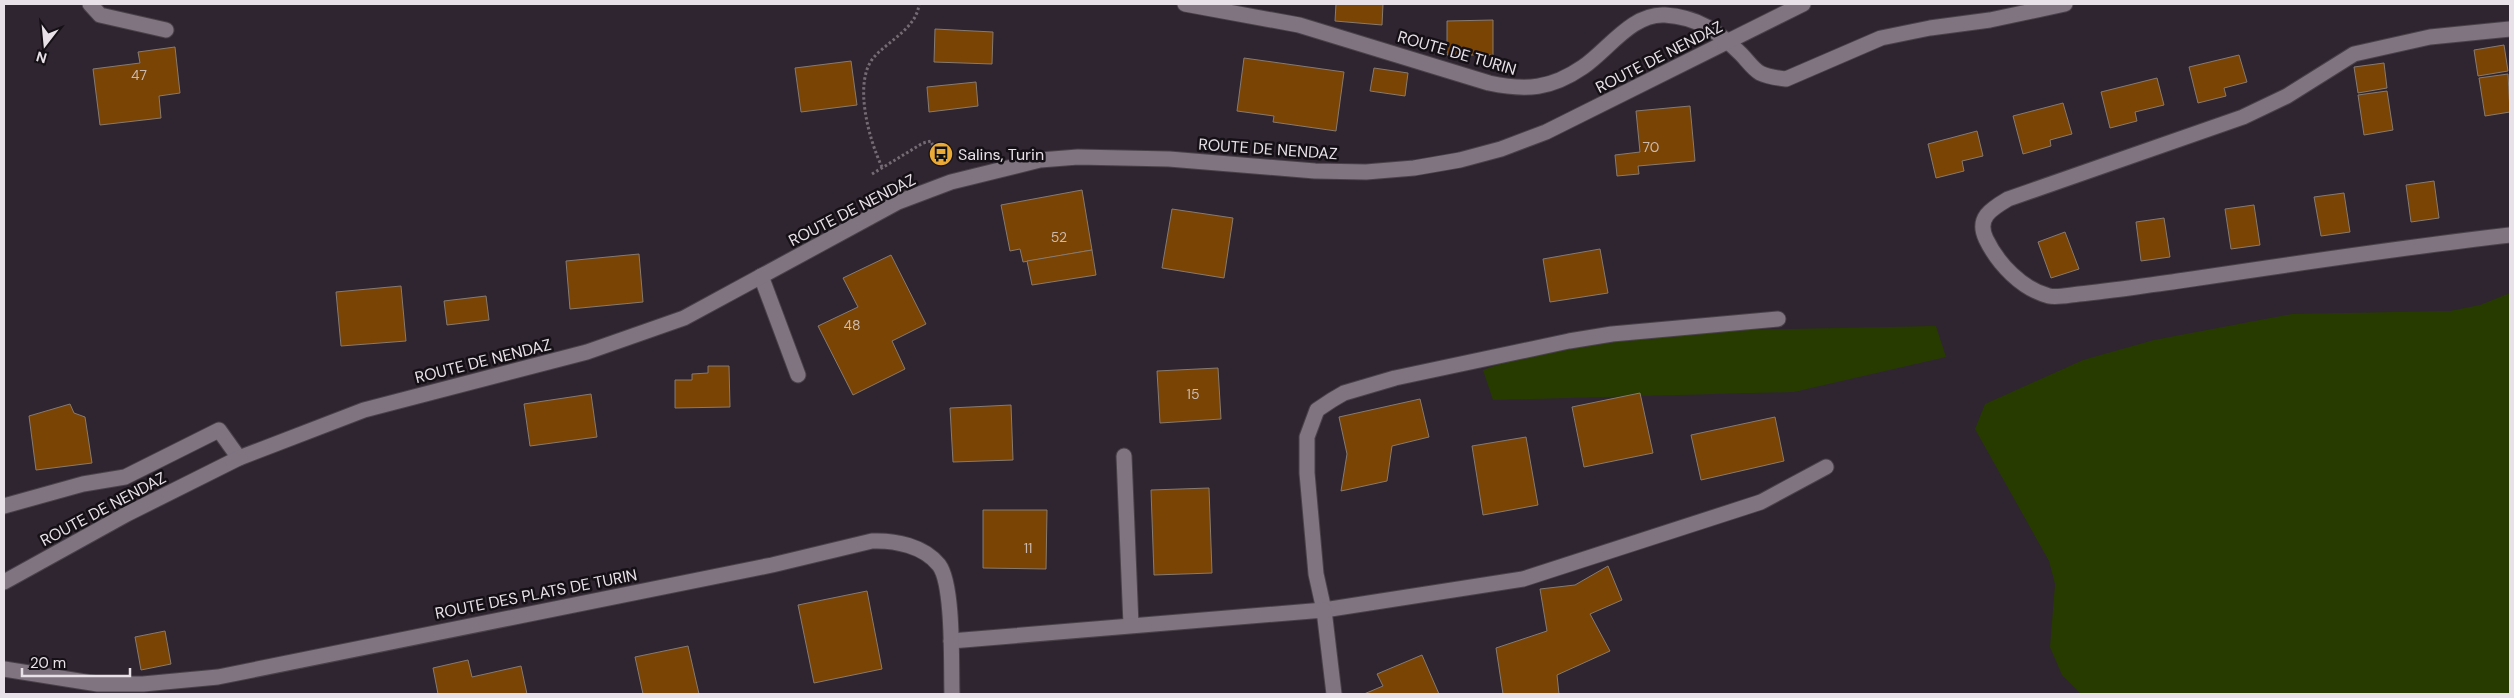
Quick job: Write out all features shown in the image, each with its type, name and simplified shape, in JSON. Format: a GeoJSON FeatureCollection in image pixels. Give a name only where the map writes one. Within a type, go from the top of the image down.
{"type":"FeatureCollection","features":[{"type":"Feature","properties":{"kind":"street"},"geometry":{"type":"LineString","coordinates":[[90,4],[100,15],[166,30]]}},
{"type":"Feature","properties":{"kind":"street","name":"ROUTE DE TURIN"},"geometry":{"type":"LineString","coordinates":[[1185,4],[1299,25],[1489,83],[1517,89],[1544,86],[1583,67],[1630,27],[1645,19],[1664,15],[1697,20],[1727,41],[1758,72],[1770,77],[1786,79],[1881,38],[1990,20],[2065,4]]}},
{"type":"Feature","properties":{"kind":"street","name":"ROUTE DE NENDAZ"},"geometry":{"type":"LineString","coordinates":[[4,582],[127,514],[239,458],[364,410],[587,352],[684,318],[898,202],[951,182],[1040,160],[1115,157],[1315,171],[1366,172],[1414,168],[1460,160],[1501,149],[1546,132],[1803,4]]}},
{"type":"Feature","properties":{"kind":"street"},"geometry":{"type":"LineString","coordinates":[[2510,28],[2430,37],[2354,54],[2287,96],[2243,117],[2008,199],[1988,211],[1982,224],[1983,232],[1993,252],[2013,274],[2032,291],[2051,297],[2121,290],[2378,250],[2510,234]]}},
{"type":"Feature","properties":{"kind":"street"},"geometry":{"type":"LineString","coordinates":[[761,276],[798,375]]}},
{"type":"Feature","properties":{"kind":"street"},"geometry":{"type":"LineString","coordinates":[[1334,694],[1324,610],[1316,574],[1307,473],[1306,436],[1317,410],[1344,393],[1395,378],[1569,341],[1612,334],[1778,319]]}},
{"type":"Feature","properties":{"kind":"street"},"geometry":{"type":"LineString","coordinates":[[4,506],[83,484],[125,478],[219,430],[239,458]]}},
{"type":"Feature","properties":{"kind":"street"},"geometry":{"type":"LineString","coordinates":[[1124,456],[1131,625]]}},
{"type":"Feature","properties":{"kind":"street"},"geometry":{"type":"LineString","coordinates":[[951,641],[1324,610],[1523,580],[1761,502],[1826,467]]}},
{"type":"Feature","properties":{"kind":"street","name":"ROUTE DES PLATS DE TURIN"},"geometry":{"type":"LineString","coordinates":[[4,669],[98,684],[143,684],[218,677],[772,565],[872,541],[888,540],[916,548],[939,565],[946,587],[951,641],[952,694]]}},
{"type":"Feature","properties":{"kind":"path"},"geometry":{"type":"LineString","coordinates":[[882,166],[872,142],[866,110],[864,94],[866,74],[873,58],[916,16],[919,4]]}},
{"type":"Feature","properties":{"kind":"path"},"geometry":{"type":"LineString","coordinates":[[872,174],[882,166],[904,156],[923,143],[931,141],[933,146]]}},
{"type":"Feature","properties":{"kind":"green space"},"geometry":{"type":"Polygon","coordinates":[[[2510,293],[2510,694],[2081,694],[2062,675],[2050,647],[2055,584],[2049,561],[1975,429],[1985,404],[2083,360],[2154,340],[2292,314],[2450,311],[2480,305],[2510,293]]]}},
{"type":"Feature","properties":{"kind":"green space"},"geometry":{"type":"Polygon","coordinates":[[[1936,326],[1946,357],[1794,392],[1493,400],[1483,370],[1554,345],[1736,330],[1936,326]]]}},
{"type":"Feature","properties":{"kind":"building"},"geometry":{"type":"Polygon","coordinates":[[[1336,4],[1383,4],[1382,25],[1335,21],[1336,4]]]}},
{"type":"Feature","properties":{"kind":"building"},"geometry":{"type":"Polygon","coordinates":[[[1493,20],[1493,55],[1447,55],[1447,21],[1493,20]]]}},
{"type":"Feature","properties":{"kind":"building"},"geometry":{"type":"Polygon","coordinates":[[[935,29],[993,32],[992,64],[934,62],[935,29]]]}},
{"type":"Feature","properties":{"kind":"building"},"geometry":{"type":"Polygon","coordinates":[[[2504,45],[2508,71],[2478,76],[2474,50],[2504,45]]]}},
{"type":"Feature","properties":{"kind":"building"},"geometry":{"type":"Polygon","coordinates":[[[175,47],[180,93],[159,96],[161,118],[100,125],[93,69],[140,63],[138,52],[175,47]]]}},
{"type":"Feature","properties":{"kind":"building"},"geometry":{"type":"Polygon","coordinates":[[[2239,55],[2247,82],[2224,88],[2226,96],[2198,103],[2189,67],[2239,55]]]}},
{"type":"Feature","properties":{"kind":"building"},"geometry":{"type":"Polygon","coordinates":[[[1244,58],[1344,72],[1336,131],[1273,122],[1274,116],[1237,111],[1244,58]]]}},
{"type":"Feature","properties":{"kind":"building"},"geometry":{"type":"Polygon","coordinates":[[[851,61],[857,105],[801,112],[795,68],[851,61]]]}},
{"type":"Feature","properties":{"kind":"building"},"geometry":{"type":"Polygon","coordinates":[[[2384,63],[2387,88],[2358,93],[2354,67],[2384,63]]]}},
{"type":"Feature","properties":{"kind":"building"},"geometry":{"type":"Polygon","coordinates":[[[1374,68],[1408,73],[1405,96],[1370,91],[1374,68]]]}},
{"type":"Feature","properties":{"kind":"building"},"geometry":{"type":"Polygon","coordinates":[[[2508,74],[2510,112],[2485,116],[2479,78],[2508,74]]]}},
{"type":"Feature","properties":{"kind":"building"},"geometry":{"type":"Polygon","coordinates":[[[2157,78],[2164,105],[2135,112],[2137,121],[2110,128],[2101,92],[2157,78]]]}},
{"type":"Feature","properties":{"kind":"building"},"geometry":{"type":"Polygon","coordinates":[[[976,82],[978,106],[929,112],[927,87],[976,82]]]}},
{"type":"Feature","properties":{"kind":"building"},"geometry":{"type":"Polygon","coordinates":[[[2387,91],[2393,130],[2364,135],[2358,95],[2387,91]]]}},
{"type":"Feature","properties":{"kind":"building"},"geometry":{"type":"Polygon","coordinates":[[[2063,103],[2072,134],[2050,140],[2051,146],[2023,154],[2013,116],[2063,103]]]}},
{"type":"Feature","properties":{"kind":"building"},"geometry":{"type":"Polygon","coordinates":[[[1690,106],[1695,161],[1638,166],[1639,174],[1617,176],[1615,155],[1640,152],[1636,111],[1690,106]]]}},
{"type":"Feature","properties":{"kind":"building"},"geometry":{"type":"Polygon","coordinates":[[[1977,131],[1983,156],[1962,161],[1964,171],[1936,178],[1928,144],[1977,131]]]}},
{"type":"Feature","properties":{"kind":"building"},"geometry":{"type":"Polygon","coordinates":[[[2434,181],[2439,218],[2411,222],[2406,185],[2434,181]]]}},
{"type":"Feature","properties":{"kind":"building"},"geometry":{"type":"Polygon","coordinates":[[[1082,190],[1092,250],[1023,262],[1020,249],[1010,251],[1001,205],[1082,190]]]}},
{"type":"Feature","properties":{"kind":"building"},"geometry":{"type":"Polygon","coordinates":[[[2344,193],[2350,232],[2321,236],[2314,197],[2344,193]]]}},
{"type":"Feature","properties":{"kind":"building"},"geometry":{"type":"Polygon","coordinates":[[[2254,205],[2260,245],[2231,249],[2225,209],[2254,205]]]}},
{"type":"Feature","properties":{"kind":"building"},"geometry":{"type":"Polygon","coordinates":[[[1172,209],[1233,218],[1224,278],[1162,268],[1172,209]]]}},
{"type":"Feature","properties":{"kind":"building"},"geometry":{"type":"Polygon","coordinates":[[[2164,218],[2170,257],[2141,261],[2136,222],[2164,218]]]}},
{"type":"Feature","properties":{"kind":"building"},"geometry":{"type":"Polygon","coordinates":[[[2065,232],[2079,269],[2051,278],[2038,242],[2065,232]]]}},
{"type":"Feature","properties":{"kind":"building"},"geometry":{"type":"Polygon","coordinates":[[[1600,249],[1608,293],[1550,302],[1543,259],[1600,249]]]}},
{"type":"Feature","properties":{"kind":"building"},"geometry":{"type":"Polygon","coordinates":[[[1092,250],[1096,275],[1032,285],[1027,261],[1092,250]]]}},
{"type":"Feature","properties":{"kind":"building"},"geometry":{"type":"Polygon","coordinates":[[[639,254],[643,302],[570,309],[566,261],[639,254]]]}},
{"type":"Feature","properties":{"kind":"building"},"geometry":{"type":"Polygon","coordinates":[[[891,255],[926,324],[892,341],[905,369],[853,395],[818,326],[858,307],[843,278],[891,255]]]}},
{"type":"Feature","properties":{"kind":"building"},"geometry":{"type":"Polygon","coordinates":[[[401,286],[406,341],[341,346],[336,292],[401,286]]]}},
{"type":"Feature","properties":{"kind":"building"},"geometry":{"type":"Polygon","coordinates":[[[486,296],[489,320],[447,325],[444,301],[486,296]]]}},
{"type":"Feature","properties":{"kind":"building"},"geometry":{"type":"Polygon","coordinates":[[[708,366],[729,366],[730,407],[675,408],[675,380],[692,380],[692,374],[708,373],[708,366]]]}},
{"type":"Feature","properties":{"kind":"building"},"geometry":{"type":"Polygon","coordinates":[[[1218,368],[1221,419],[1160,423],[1157,371],[1218,368]]]}},
{"type":"Feature","properties":{"kind":"building"},"geometry":{"type":"Polygon","coordinates":[[[1640,393],[1653,453],[1584,467],[1572,407],[1640,393]]]}},
{"type":"Feature","properties":{"kind":"building"},"geometry":{"type":"Polygon","coordinates":[[[591,394],[597,437],[530,446],[524,404],[591,394]]]}},
{"type":"Feature","properties":{"kind":"building"},"geometry":{"type":"Polygon","coordinates":[[[1420,399],[1429,437],[1392,446],[1387,481],[1341,491],[1347,454],[1339,417],[1420,399]]]}},
{"type":"Feature","properties":{"kind":"building"},"geometry":{"type":"Polygon","coordinates":[[[70,404],[74,413],[85,417],[92,463],[36,470],[29,416],[70,404]]]}},
{"type":"Feature","properties":{"kind":"building"},"geometry":{"type":"Polygon","coordinates":[[[1011,405],[1013,460],[953,462],[950,408],[1011,405]]]}},
{"type":"Feature","properties":{"kind":"building"},"geometry":{"type":"Polygon","coordinates":[[[1775,417],[1784,461],[1701,480],[1691,435],[1775,417]]]}},
{"type":"Feature","properties":{"kind":"building"},"geometry":{"type":"Polygon","coordinates":[[[1526,437],[1538,505],[1483,515],[1472,446],[1526,437]]]}},
{"type":"Feature","properties":{"kind":"building"},"geometry":{"type":"Polygon","coordinates":[[[1209,488],[1212,573],[1154,575],[1151,490],[1209,488]]]}},
{"type":"Feature","properties":{"kind":"building"},"geometry":{"type":"Polygon","coordinates":[[[983,510],[1047,510],[1046,569],[983,568],[983,510]]]}},
{"type":"Feature","properties":{"kind":"building"},"geometry":{"type":"Polygon","coordinates":[[[1608,566],[1622,600],[1590,614],[1610,651],[1557,675],[1559,694],[1503,694],[1496,648],[1547,631],[1540,589],[1575,585],[1608,566]]]}},
{"type":"Feature","properties":{"kind":"building"},"geometry":{"type":"Polygon","coordinates":[[[867,591],[882,669],[814,683],[798,605],[867,591]]]}},
{"type":"Feature","properties":{"kind":"building"},"geometry":{"type":"Polygon","coordinates":[[[165,631],[171,664],[141,670],[135,637],[165,631]]]}},
{"type":"Feature","properties":{"kind":"building"},"geometry":{"type":"Polygon","coordinates":[[[688,646],[699,694],[643,694],[635,657],[688,646]]]}},
{"type":"Feature","properties":{"kind":"building"},"geometry":{"type":"Polygon","coordinates":[[[1422,655],[1439,694],[1364,694],[1383,686],[1377,674],[1422,655]]]}},
{"type":"Feature","properties":{"kind":"building"},"geometry":{"type":"Polygon","coordinates":[[[468,660],[472,677],[521,666],[527,694],[438,694],[433,668],[468,660]]]}},
{"type":"Feature","properties":{"kind":"place","name":"Salins, Turin"},"geometry":{"type":"Point","coordinates":[941,154]}}]}
